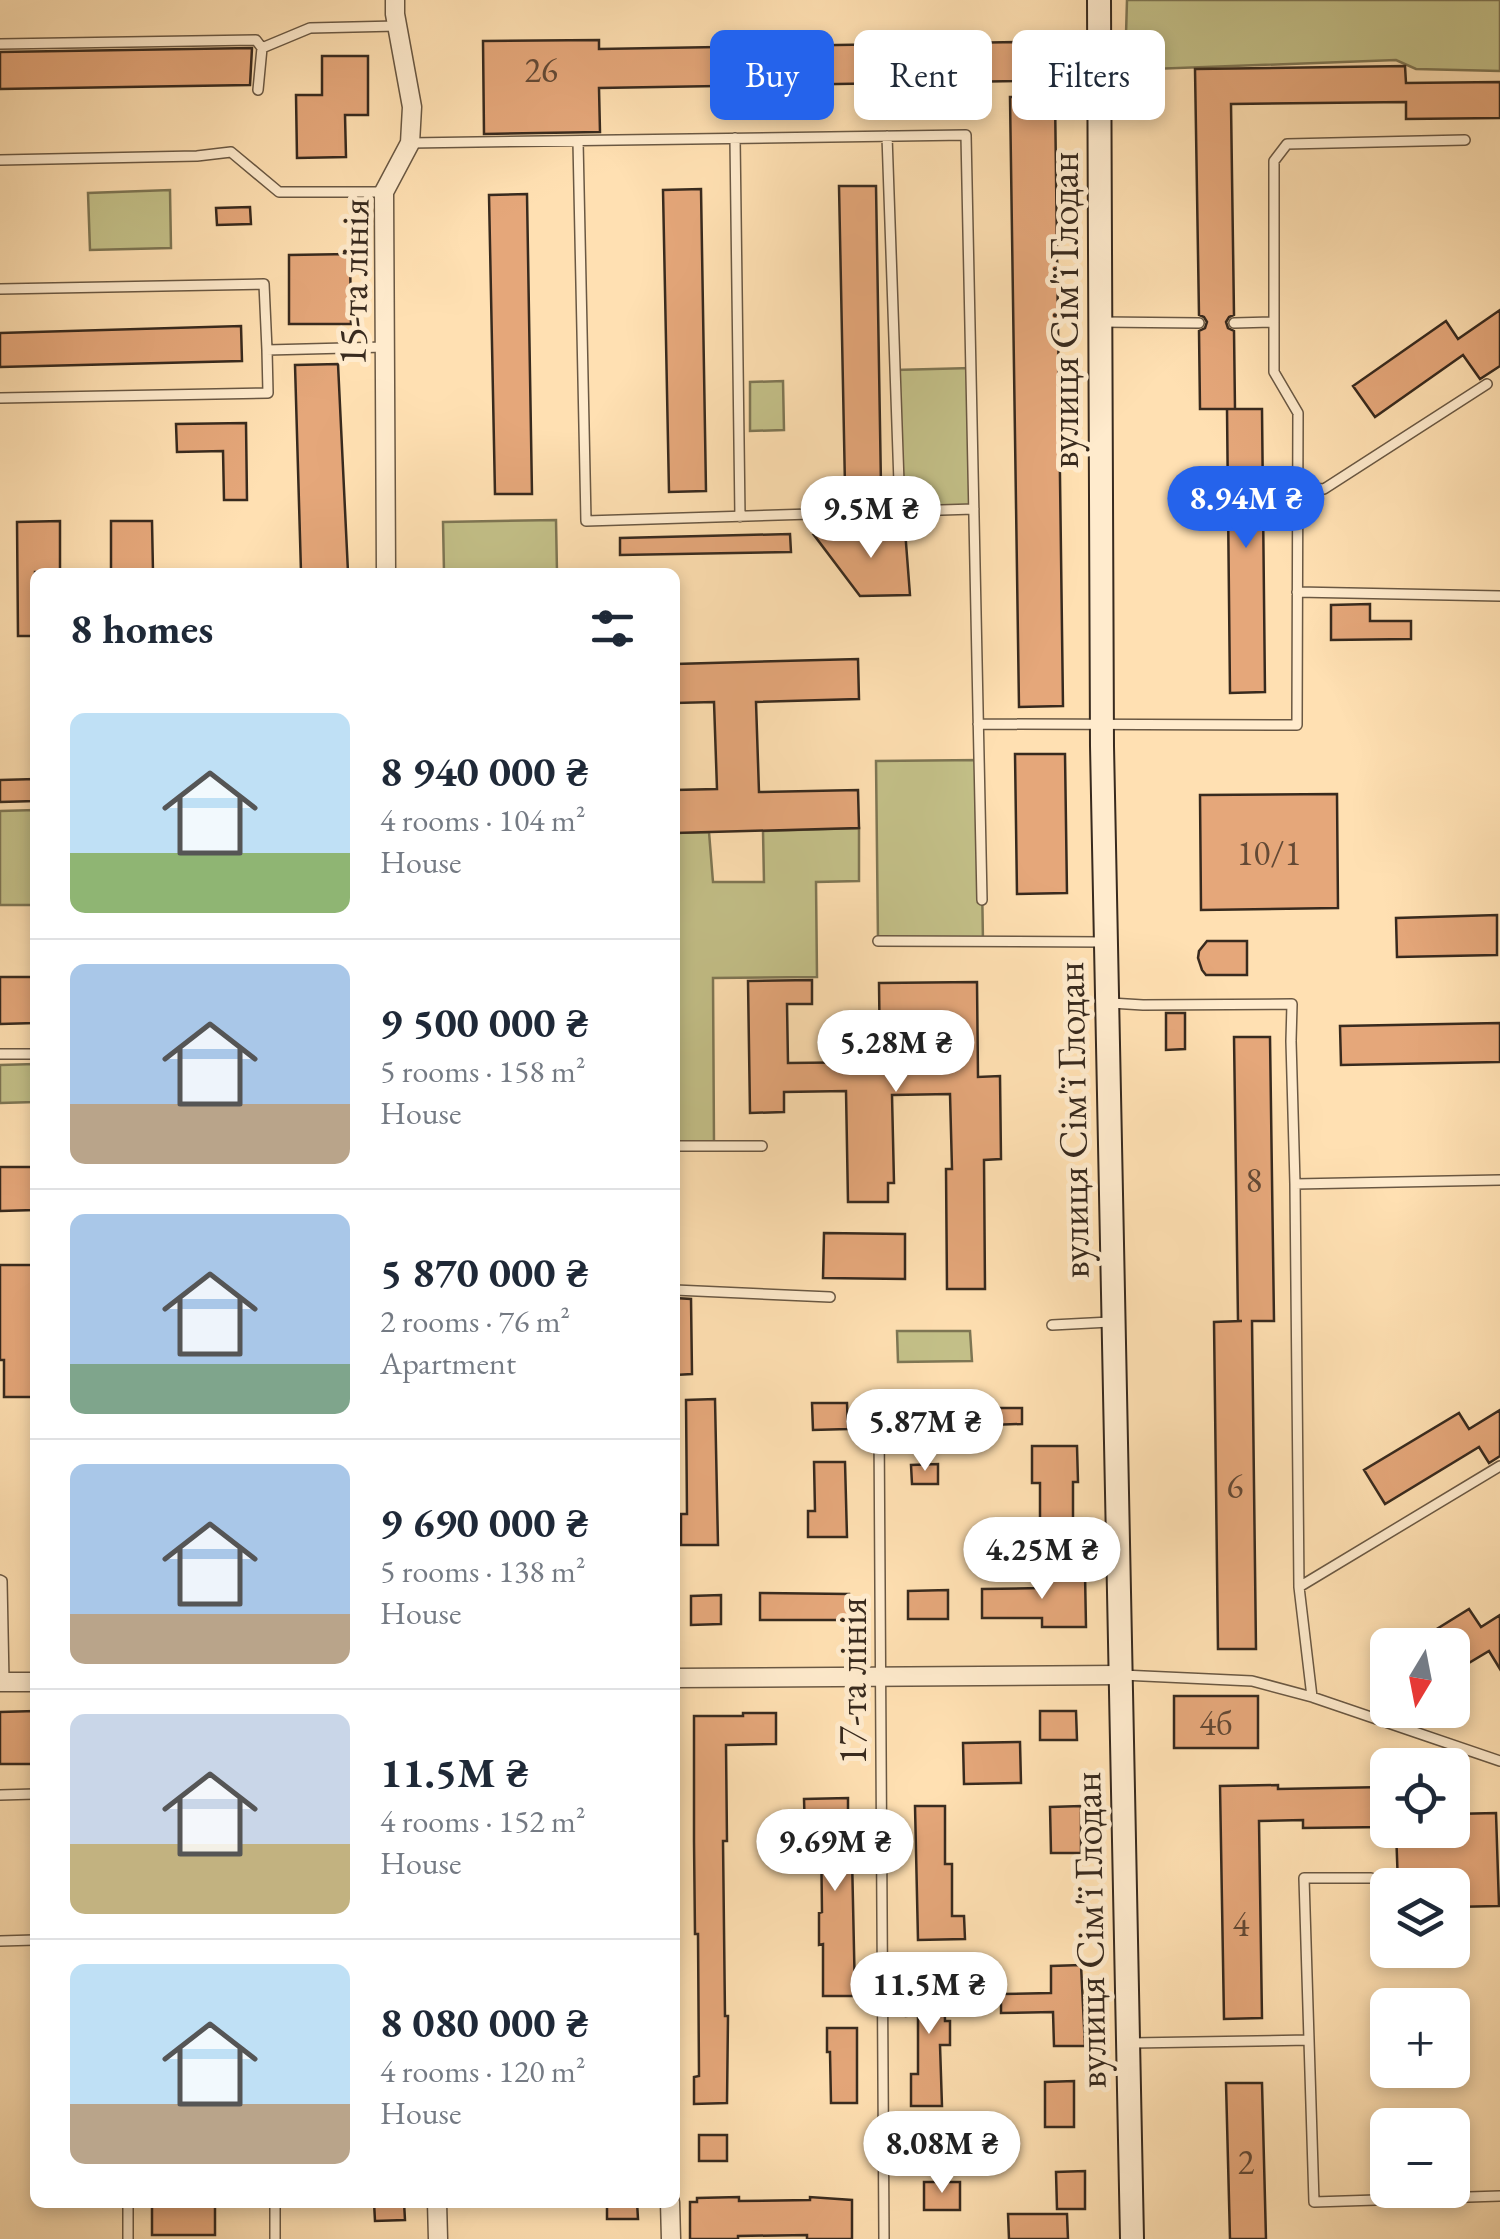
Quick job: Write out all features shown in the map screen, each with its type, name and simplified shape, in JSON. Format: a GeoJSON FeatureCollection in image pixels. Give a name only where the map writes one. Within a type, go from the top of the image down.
{"type":"FeatureCollection","features":[{"type":"Feature","properties":{"kind":"street","name":"15-та лінія"},"geometry":{"type":"LineString","coordinates":[[386,568],[384,192],[410,143],[412,107],[395,0]]}},
{"type":"Feature","properties":{"kind":"street","name":"вулиця Сім'ї Глодан"},"geometry":{"type":"LineString","coordinates":[[1099,0],[1102,724],[1132,2239]]}},
{"type":"Feature","properties":{"kind":"street"},"geometry":{"type":"LineString","coordinates":[[680,1678],[1120,1675]]}},
{"type":"Feature","properties":{"kind":"street"},"geometry":{"type":"LineString","coordinates":[[2,1682],[30,1682]]}},
{"type":"Feature","properties":{"kind":"street"},"geometry":{"type":"LineString","coordinates":[[437,2208],[438,2239]]}},
{"type":"Feature","properties":{"kind":"street"},"geometry":{"type":"LineString","coordinates":[[670,2208],[671,2239]]}},
{"type":"Feature","properties":{"kind":"lane"},"geometry":{"type":"LineString","coordinates":[[262,48],[310,28],[397,26]]}},
{"type":"Feature","properties":{"kind":"lane"},"geometry":{"type":"LineString","coordinates":[[0,44],[256,40],[262,48],[258,90]]}},
{"type":"Feature","properties":{"kind":"lane"},"geometry":{"type":"LineString","coordinates":[[410,143],[966,135],[982,900]]}},
{"type":"Feature","properties":{"kind":"lane"},"geometry":{"type":"LineString","coordinates":[[888,136],[900,512]]}},
{"type":"Feature","properties":{"kind":"lane"},"geometry":{"type":"LineString","coordinates":[[735,138],[740,517]]}},
{"type":"Feature","properties":{"kind":"lane"},"geometry":{"type":"LineString","coordinates":[[978,724],[1297,725],[1298,413],[1274,372],[1274,161],[1286,144],[1465,140]]}},
{"type":"Feature","properties":{"kind":"lane"},"geometry":{"type":"LineString","coordinates":[[578,141],[586,521],[974,509]]}},
{"type":"Feature","properties":{"kind":"lane"},"geometry":{"type":"LineString","coordinates":[[0,160],[231,152],[278,192],[384,192]]}},
{"type":"Feature","properties":{"kind":"lane"},"geometry":{"type":"LineString","coordinates":[[0,289],[264,284],[268,393],[0,398]]}},
{"type":"Feature","properties":{"kind":"lane"},"geometry":{"type":"LineString","coordinates":[[1101,322],[1199,323]]}},
{"type":"Feature","properties":{"kind":"lane"},"geometry":{"type":"LineString","coordinates":[[1234,323],[1274,322]]}},
{"type":"Feature","properties":{"kind":"lane"},"geometry":{"type":"LineString","coordinates":[[267,350],[385,347]]}},
{"type":"Feature","properties":{"kind":"lane"},"geometry":{"type":"LineString","coordinates":[[1298,487],[1324,489],[1488,384]]}},
{"type":"Feature","properties":{"kind":"lane"},"geometry":{"type":"LineString","coordinates":[[1298,592],[1500,596]]}},
{"type":"Feature","properties":{"kind":"lane"},"geometry":{"type":"LineString","coordinates":[[878,941],[1106,942]]}},
{"type":"Feature","properties":{"kind":"lane"},"geometry":{"type":"LineString","coordinates":[[1107,1002],[1292,1004],[1298,1587],[1312,1697]]}},
{"type":"Feature","properties":{"kind":"lane"},"geometry":{"type":"LineString","coordinates":[[0,1054],[30,1054]]}},
{"type":"Feature","properties":{"kind":"lane"},"geometry":{"type":"LineString","coordinates":[[680,1146],[762,1146]]}},
{"type":"Feature","properties":{"kind":"lane"},"geometry":{"type":"LineString","coordinates":[[1295,1184],[1500,1180]]}},
{"type":"Feature","properties":{"kind":"lane"},"geometry":{"type":"LineString","coordinates":[[680,1290],[830,1297]]}},
{"type":"Feature","properties":{"kind":"lane"},"geometry":{"type":"LineString","coordinates":[[1052,1325],[1113,1322]]}},
{"type":"Feature","properties":{"kind":"lane","name":"17-та лінія"},"geometry":{"type":"LineString","coordinates":[[879,1422],[884,2239]]}},
{"type":"Feature","properties":{"kind":"lane"},"geometry":{"type":"LineString","coordinates":[[1298,1587],[1500,1466]]}},
{"type":"Feature","properties":{"kind":"lane"},"geometry":{"type":"LineString","coordinates":[[0,1580],[2,1682]]}},
{"type":"Feature","properties":{"kind":"lane"},"geometry":{"type":"LineString","coordinates":[[1120,1675],[1252,1681],[1500,1760]]}},
{"type":"Feature","properties":{"kind":"lane"},"geometry":{"type":"LineString","coordinates":[[0,1795],[30,1794]]}},
{"type":"Feature","properties":{"kind":"lane"},"geometry":{"type":"LineString","coordinates":[[1370,1878],[1304,1878],[1314,2202],[1500,2196]]}},
{"type":"Feature","properties":{"kind":"lane"},"geometry":{"type":"LineString","coordinates":[[0,1941],[30,1940]]}},
{"type":"Feature","properties":{"kind":"lane"},"geometry":{"type":"LineString","coordinates":[[1130,2043],[1309,2040]]}},
{"type":"Feature","properties":{"kind":"lane"},"geometry":{"type":"LineString","coordinates":[[128,2208],[128,2239]]}},
{"type":"Feature","properties":{"kind":"lane"},"geometry":{"type":"LineString","coordinates":[[275,2208],[275,2239]]}},
{"type":"Feature","properties":{"kind":"shaded area"},"geometry":{"type":"Polygon","coordinates":[[[1127,0],[1500,0],[1500,71],[1416,69],[1396,60],[1165,69],[1165,30],[1126,30],[1127,0]]]}},
{"type":"Feature","properties":{"kind":"shaded area"},"geometry":{"type":"Polygon","coordinates":[[[170,190],[171,248],[90,250],[88,193],[170,190]]]}},
{"type":"Feature","properties":{"kind":"shaded area"},"geometry":{"type":"Polygon","coordinates":[[[971,368],[974,509],[900,512],[895,370],[971,368]]]}},
{"type":"Feature","properties":{"kind":"shaded area"},"geometry":{"type":"Polygon","coordinates":[[[783,381],[784,430],[750,431],[750,382],[783,381]]]}},
{"type":"Feature","properties":{"kind":"shaded area"},"geometry":{"type":"Polygon","coordinates":[[[556,520],[557,568],[444,568],[443,522],[556,520]]]}},
{"type":"Feature","properties":{"kind":"shaded area"},"geometry":{"type":"Polygon","coordinates":[[[980,760],[983,942],[878,941],[876,761],[980,760]]]}},
{"type":"Feature","properties":{"kind":"shaded area"},"geometry":{"type":"Polygon","coordinates":[[[30,810],[30,905],[0,905],[0,811],[30,810]]]}},
{"type":"Feature","properties":{"kind":"shaded area"},"geometry":{"type":"Polygon","coordinates":[[[859,828],[859,881],[816,882],[817,977],[713,978],[714,1144],[680,1144],[680,833],[709,832],[713,882],[764,882],[763,831],[859,828]]]}},
{"type":"Feature","properties":{"kind":"shaded area"},"geometry":{"type":"Polygon","coordinates":[[[30,1064],[30,1102],[0,1103],[0,1065],[30,1064]]]}},
{"type":"Feature","properties":{"kind":"shaded area"},"geometry":{"type":"Polygon","coordinates":[[[897,1331],[970,1331],[972,1361],[898,1362],[897,1331]]]}},
{"type":"Feature","properties":{"kind":"building"},"geometry":{"type":"Polygon","coordinates":[[[599,40],[599,49],[710,47],[710,86],[599,88],[600,132],[484,134],[483,41],[599,40]]]}},
{"type":"Feature","properties":{"kind":"building"},"geometry":{"type":"Polygon","coordinates":[[[992,42],[1012,42],[1012,81],[992,81],[992,42]]]}},
{"type":"Feature","properties":{"kind":"building"},"geometry":{"type":"Polygon","coordinates":[[[834,45],[854,45],[854,84],[834,84],[834,45]]]}},
{"type":"Feature","properties":{"kind":"building"},"geometry":{"type":"Polygon","coordinates":[[[252,48],[250,85],[0,89],[0,52],[252,48]]]}},
{"type":"Feature","properties":{"kind":"building"},"geometry":{"type":"Polygon","coordinates":[[[322,56],[368,56],[368,115],[345,115],[346,157],[297,158],[296,95],[322,95],[322,56]]]}},
{"type":"Feature","properties":{"kind":"building"},"geometry":{"type":"Polygon","coordinates":[[[1405,66],[1406,83],[1500,82],[1500,118],[1406,119],[1406,102],[1231,104],[1234,315],[1226,322],[1234,331],[1235,409],[1200,409],[1199,331],[1207,322],[1199,315],[1195,69],[1405,66]]]}},
{"type":"Feature","properties":{"kind":"building"},"geometry":{"type":"Polygon","coordinates":[[[1010,97],[1012,120],[1055,120],[1063,706],[1019,707],[1010,97]]]}},
{"type":"Feature","properties":{"kind":"building"},"geometry":{"type":"Polygon","coordinates":[[[839,186],[876,186],[881,486],[845,486],[839,186]]]}},
{"type":"Feature","properties":{"kind":"building"},"geometry":{"type":"Polygon","coordinates":[[[701,189],[706,491],[669,492],[663,190],[701,189]]]}},
{"type":"Feature","properties":{"kind":"building"},"geometry":{"type":"Polygon","coordinates":[[[527,194],[532,494],[495,494],[489,195],[527,194]]]}},
{"type":"Feature","properties":{"kind":"building"},"geometry":{"type":"Polygon","coordinates":[[[250,207],[251,224],[217,225],[216,208],[250,207]]]}},
{"type":"Feature","properties":{"kind":"building"},"geometry":{"type":"Polygon","coordinates":[[[350,254],[351,324],[289,324],[289,255],[350,254]]]}},
{"type":"Feature","properties":{"kind":"building"},"geometry":{"type":"Polygon","coordinates":[[[1500,310],[1500,366],[1480,379],[1463,355],[1375,417],[1353,386],[1446,321],[1458,339],[1500,310]]]}},
{"type":"Feature","properties":{"kind":"building"},"geometry":{"type":"Polygon","coordinates":[[[241,326],[242,361],[0,367],[0,333],[241,326]]]}},
{"type":"Feature","properties":{"kind":"building"},"geometry":{"type":"Polygon","coordinates":[[[338,364],[348,568],[301,568],[295,365],[338,364]]]}},
{"type":"Feature","properties":{"kind":"building"},"geometry":{"type":"Polygon","coordinates":[[[1227,409],[1262,409],[1265,692],[1230,693],[1227,409]]]}},
{"type":"Feature","properties":{"kind":"building"},"geometry":{"type":"Polygon","coordinates":[[[246,423],[247,500],[224,500],[223,451],[177,452],[176,424],[246,423]]]}},
{"type":"Feature","properties":{"kind":"building"},"geometry":{"type":"Polygon","coordinates":[[[60,521],[60,568],[30,568],[30,636],[18,636],[17,522],[60,521]]]}},
{"type":"Feature","properties":{"kind":"building"},"geometry":{"type":"Polygon","coordinates":[[[111,521],[152,521],[153,568],[111,568],[111,521]]]}},
{"type":"Feature","properties":{"kind":"building"},"geometry":{"type":"Polygon","coordinates":[[[905,530],[910,595],[860,596],[814,535],[905,530]]]}},
{"type":"Feature","properties":{"kind":"building"},"geometry":{"type":"Polygon","coordinates":[[[790,534],[791,552],[620,555],[620,538],[790,534]]]}},
{"type":"Feature","properties":{"kind":"building"},"geometry":{"type":"Polygon","coordinates":[[[1370,604],[1370,621],[1411,621],[1411,639],[1331,640],[1331,605],[1370,604]]]}},
{"type":"Feature","properties":{"kind":"building"},"geometry":{"type":"Polygon","coordinates":[[[858,659],[859,699],[756,702],[759,792],[858,790],[859,828],[680,833],[680,790],[717,789],[714,702],[680,703],[680,664],[858,659]]]}},
{"type":"Feature","properties":{"kind":"building"},"geometry":{"type":"Polygon","coordinates":[[[1015,754],[1065,754],[1067,893],[1017,894],[1015,754]]]}},
{"type":"Feature","properties":{"kind":"building"},"geometry":{"type":"Polygon","coordinates":[[[30,779],[30,801],[0,802],[0,780],[30,779]]]}},
{"type":"Feature","properties":{"kind":"building"},"geometry":{"type":"Polygon","coordinates":[[[1337,794],[1338,908],[1201,910],[1200,795],[1337,794]]]}},
{"type":"Feature","properties":{"kind":"building"},"geometry":{"type":"Polygon","coordinates":[[[1497,915],[1497,955],[1397,957],[1396,918],[1497,915]]]}},
{"type":"Feature","properties":{"kind":"building"},"geometry":{"type":"Polygon","coordinates":[[[1207,941],[1247,941],[1247,975],[1206,975],[1198,958],[1207,941]]]}},
{"type":"Feature","properties":{"kind":"building"},"geometry":{"type":"Polygon","coordinates":[[[0,977],[30,977],[30,1023],[0,1024],[0,977]]]}},
{"type":"Feature","properties":{"kind":"building"},"geometry":{"type":"Polygon","coordinates":[[[812,980],[812,1004],[787,1004],[788,1063],[880,1062],[879,983],[977,982],[978,1077],[1000,1076],[1001,1159],[984,1160],[985,1289],[947,1289],[946,1169],[952,1169],[950,1094],[892,1095],[894,1183],[888,1183],[888,1202],[848,1202],[846,1091],[784,1092],[784,1112],[750,1113],[748,981],[812,980]]]}},
{"type":"Feature","properties":{"kind":"building"},"geometry":{"type":"Polygon","coordinates":[[[1166,1013],[1185,1013],[1185,1049],[1166,1050],[1166,1013]]]}},
{"type":"Feature","properties":{"kind":"building"},"geometry":{"type":"Polygon","coordinates":[[[1500,1023],[1500,1062],[1341,1065],[1340,1026],[1500,1023]]]}},
{"type":"Feature","properties":{"kind":"building"},"geometry":{"type":"Polygon","coordinates":[[[1234,1037],[1270,1037],[1274,1321],[1252,1321],[1256,1649],[1218,1649],[1214,1322],[1242,1321],[1238,1321],[1234,1037]]]}},
{"type":"Feature","properties":{"kind":"building"},"geometry":{"type":"Polygon","coordinates":[[[0,1167],[30,1167],[30,1210],[0,1211],[0,1167]]]}},
{"type":"Feature","properties":{"kind":"building"},"geometry":{"type":"Polygon","coordinates":[[[824,1233],[905,1234],[905,1279],[823,1278],[824,1233]]]}},
{"type":"Feature","properties":{"kind":"building"},"geometry":{"type":"Polygon","coordinates":[[[0,1265],[30,1265],[30,1397],[4,1397],[4,1360],[0,1360],[0,1265]]]}},
{"type":"Feature","properties":{"kind":"building"},"geometry":{"type":"Polygon","coordinates":[[[680,1298],[691,1299],[692,1374],[680,1375],[680,1298]]]}},
{"type":"Feature","properties":{"kind":"building"},"geometry":{"type":"Polygon","coordinates":[[[715,1399],[718,1545],[681,1545],[681,1514],[687,1514],[686,1400],[715,1399]]]}},
{"type":"Feature","properties":{"kind":"building"},"geometry":{"type":"Polygon","coordinates":[[[812,1403],[847,1403],[848,1429],[813,1430],[812,1403]]]}},
{"type":"Feature","properties":{"kind":"building"},"geometry":{"type":"Polygon","coordinates":[[[988,1408],[1022,1408],[1022,1424],[988,1425],[988,1408]]]}},
{"type":"Feature","properties":{"kind":"building"},"geometry":{"type":"Polygon","coordinates":[[[1500,1410],[1500,1456],[1489,1463],[1479,1447],[1385,1504],[1364,1470],[1459,1413],[1469,1429],[1500,1410]]]}},
{"type":"Feature","properties":{"kind":"building"},"geometry":{"type":"Polygon","coordinates":[[[1032,1446],[1077,1446],[1073,1539],[990,1540],[990,1522],[1040,1521],[1040,1483],[1032,1483],[1032,1446]]]}},
{"type":"Feature","properties":{"kind":"building"},"geometry":{"type":"Polygon","coordinates":[[[814,1462],[845,1462],[847,1537],[808,1537],[808,1511],[815,1511],[814,1462]]]}},
{"type":"Feature","properties":{"kind":"building"},"geometry":{"type":"Polygon","coordinates":[[[938,1464],[938,1484],[912,1484],[911,1465],[938,1464]]]}},
{"type":"Feature","properties":{"kind":"building"},"geometry":{"type":"Polygon","coordinates":[[[1085,1573],[1086,1627],[1042,1627],[1042,1618],[982,1618],[982,1589],[1042,1588],[1041,1574],[1085,1573]]]}},
{"type":"Feature","properties":{"kind":"building"},"geometry":{"type":"Polygon","coordinates":[[[948,1590],[948,1619],[908,1619],[908,1591],[948,1590]]]}},
{"type":"Feature","properties":{"kind":"building"},"geometry":{"type":"Polygon","coordinates":[[[760,1593],[849,1594],[849,1620],[760,1620],[760,1593]]]}},
{"type":"Feature","properties":{"kind":"building"},"geometry":{"type":"Polygon","coordinates":[[[721,1595],[721,1624],[691,1625],[691,1596],[721,1595]]]}},
{"type":"Feature","properties":{"kind":"building"},"geometry":{"type":"Polygon","coordinates":[[[1469,1609],[1481,1627],[1500,1615],[1500,1669],[1489,1651],[1470,1662],[1470,1628],[1438,1628],[1469,1609]]]}},
{"type":"Feature","properties":{"kind":"building"},"geometry":{"type":"Polygon","coordinates":[[[1174,1696],[1258,1696],[1258,1748],[1174,1748],[1174,1696]]]}},
{"type":"Feature","properties":{"kind":"building"},"geometry":{"type":"Polygon","coordinates":[[[30,1711],[30,1764],[0,1764],[0,1712],[30,1711]]]}},
{"type":"Feature","properties":{"kind":"building"},"geometry":{"type":"Polygon","coordinates":[[[1040,1711],[1076,1711],[1077,1740],[1040,1740],[1040,1711]]]}},
{"type":"Feature","properties":{"kind":"building"},"geometry":{"type":"Polygon","coordinates":[[[776,1713],[776,1744],[726,1745],[727,1841],[723,1841],[727,2103],[694,2104],[694,2077],[699,2076],[694,1716],[776,1713]]]}},
{"type":"Feature","properties":{"kind":"building"},"geometry":{"type":"Polygon","coordinates":[[[1020,1742],[1021,1783],[964,1784],[963,1743],[1020,1742]]]}},
{"type":"Feature","properties":{"kind":"building"},"geometry":{"type":"Polygon","coordinates":[[[1220,1786],[1370,1787],[1370,1827],[1303,1828],[1303,1820],[1259,1821],[1262,2018],[1224,2019],[1220,1786]]]}},
{"type":"Feature","properties":{"kind":"building"},"geometry":{"type":"Polygon","coordinates":[[[848,1798],[855,1996],[823,1996],[823,1944],[819,1945],[821,1833],[805,1833],[804,1799],[848,1798]]]}},
{"type":"Feature","properties":{"kind":"building"},"geometry":{"type":"Polygon","coordinates":[[[915,1806],[945,1806],[945,1864],[952,1864],[952,1916],[964,1916],[965,1939],[918,1940],[915,1806]]]}},
{"type":"Feature","properties":{"kind":"building"},"geometry":{"type":"Polygon","coordinates":[[[1081,1806],[1081,1853],[1051,1853],[1050,1807],[1081,1806]]]}},
{"type":"Feature","properties":{"kind":"building"},"geometry":{"type":"Polygon","coordinates":[[[1496,1813],[1499,1906],[1470,1907],[1470,1868],[1397,1868],[1397,1848],[1470,1848],[1470,1814],[1496,1813]]]}},
{"type":"Feature","properties":{"kind":"building"},"geometry":{"type":"Polygon","coordinates":[[[1081,1965],[1085,2046],[1054,2046],[1053,2012],[1001,2013],[1001,1994],[1051,1993],[1051,1966],[1081,1965]]]}},
{"type":"Feature","properties":{"kind":"building"},"geometry":{"type":"Polygon","coordinates":[[[914,1972],[944,1972],[945,2021],[950,2021],[950,2045],[940,2045],[942,2106],[911,2106],[911,2074],[918,2074],[918,2015],[906,2016],[905,1996],[914,1996],[914,1972]]]}},
{"type":"Feature","properties":{"kind":"building"},"geometry":{"type":"Polygon","coordinates":[[[827,2028],[857,2028],[857,2103],[831,2103],[827,2028]]]}},
{"type":"Feature","properties":{"kind":"building"},"geometry":{"type":"Polygon","coordinates":[[[1074,2081],[1074,2127],[1045,2127],[1045,2082],[1074,2081]]]}},
{"type":"Feature","properties":{"kind":"building"},"geometry":{"type":"Polygon","coordinates":[[[1226,2083],[1262,2083],[1266,2239],[1230,2239],[1226,2083]]]}},
{"type":"Feature","properties":{"kind":"building"},"geometry":{"type":"Polygon","coordinates":[[[699,2135],[727,2135],[727,2161],[699,2161],[699,2135]]]}},
{"type":"Feature","properties":{"kind":"building"},"geometry":{"type":"Polygon","coordinates":[[[1085,2171],[1085,2209],[1057,2209],[1056,2172],[1085,2171]]]}},
{"type":"Feature","properties":{"kind":"building"},"geometry":{"type":"Polygon","coordinates":[[[924,2182],[960,2182],[960,2210],[924,2210],[924,2182]]]}},
{"type":"Feature","properties":{"kind":"building"},"geometry":{"type":"Polygon","coordinates":[[[739,2197],[739,2201],[810,2197],[852,2200],[852,2239],[807,2239],[807,2235],[690,2239],[690,2202],[697,2202],[697,2198],[739,2197]]]}},
{"type":"Feature","properties":{"kind":"building"},"geometry":{"type":"Polygon","coordinates":[[[152,2208],[215,2208],[215,2235],[152,2235],[152,2208]]]}},
{"type":"Feature","properties":{"kind":"building"},"geometry":{"type":"Polygon","coordinates":[[[374,2208],[404,2208],[405,2220],[375,2221],[374,2208]]]}},
{"type":"Feature","properties":{"kind":"building"},"geometry":{"type":"Polygon","coordinates":[[[607,2208],[637,2208],[638,2219],[607,2219],[607,2208]]]}},
{"type":"Feature","properties":{"kind":"building"},"geometry":{"type":"Polygon","coordinates":[[[1008,2214],[1067,2214],[1068,2239],[1009,2239],[1008,2214]]]}}]}
